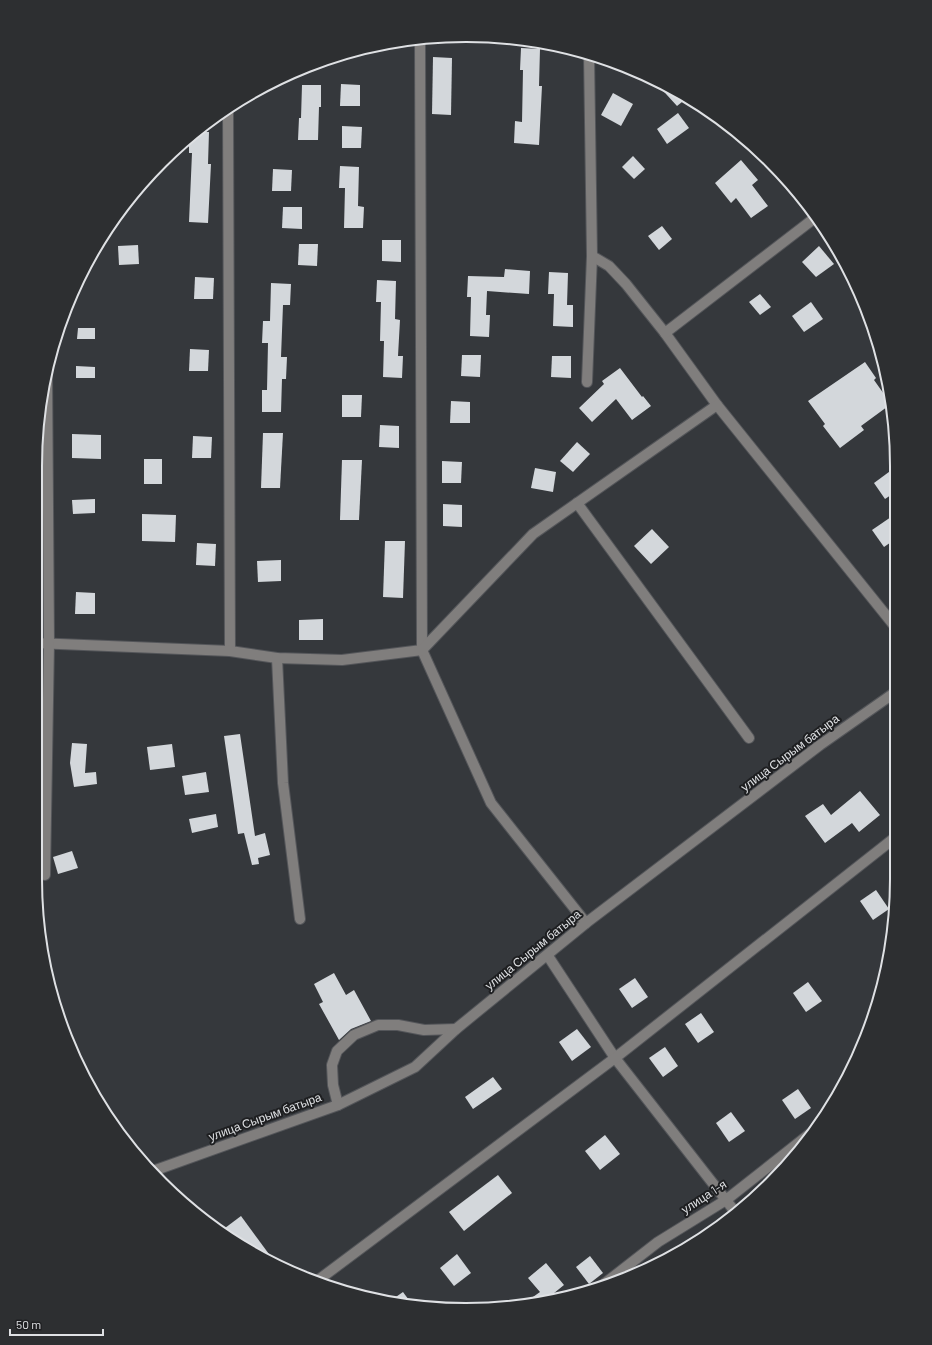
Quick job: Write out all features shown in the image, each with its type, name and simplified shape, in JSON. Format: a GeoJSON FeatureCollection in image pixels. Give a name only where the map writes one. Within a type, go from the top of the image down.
{"type":"FeatureCollection","features":[{"type":"Feature","properties":{"kind":"street"},"geometry":{"type":"LineString","coordinates":[[420,45],[422,650],[490,803],[586,923]]}},
{"type":"Feature","properties":{"kind":"street"},"geometry":{"type":"LineString","coordinates":[[588,382],[592,256],[589,61]]}},
{"type":"Feature","properties":{"kind":"street"},"geometry":{"type":"LineString","coordinates":[[228,115],[230,651]]}},
{"type":"Feature","properties":{"kind":"street"},"geometry":{"type":"LineString","coordinates":[[665,333],[812,220]]}},
{"type":"Feature","properties":{"kind":"street"},"geometry":{"type":"LineString","coordinates":[[592,256],[610,266],[665,333],[717,405],[890,620]]}},
{"type":"Feature","properties":{"kind":"street"},"geometry":{"type":"LineString","coordinates":[[45,875],[48,643],[47,403]]}},
{"type":"Feature","properties":{"kind":"street"},"geometry":{"type":"LineString","coordinates":[[42,643],[230,651],[277,658],[342,660],[422,650],[533,534],[717,405]]}},
{"type":"Feature","properties":{"kind":"street"},"geometry":{"type":"LineString","coordinates":[[578,503],[750,738]]}},
{"type":"Feature","properties":{"kind":"street"},"geometry":{"type":"LineString","coordinates":[[277,658],[283,783],[300,919]]}},
{"type":"Feature","properties":{"kind":"street","name":"улица Сырым батыра"},"geometry":{"type":"LineString","coordinates":[[157,1170],[338,1105],[414,1067],[456,1029],[548,956],[586,923],[820,746],[890,696]]}},
{"type":"Feature","properties":{"kind":"street"},"geometry":{"type":"LineString","coordinates":[[322,1277],[615,1058],[890,842]]}},
{"type":"Feature","properties":{"kind":"street"},"geometry":{"type":"LineString","coordinates":[[548,956],[615,1058],[733,1208]]}},
{"type":"Feature","properties":{"kind":"street"},"geometry":{"type":"LineString","coordinates":[[338,1105],[333,1085],[332,1065],[337,1051],[354,1035],[378,1025],[398,1025],[424,1030],[456,1029]]}},
{"type":"Feature","properties":{"kind":"street","name":"улица 1-я"},"geometry":{"type":"LineString","coordinates":[[615,1276],[658,1242],[726,1200],[796,1145]]}},
{"type":"Feature","properties":{"kind":"building"},"geometry":{"type":"Polygon","coordinates":[[[521,48],[540,49],[539,86],[542,86],[539,145],[514,143],[515,121],[522,122],[523,70],[520,70],[521,48]]]}},
{"type":"Feature","properties":{"kind":"building"},"geometry":{"type":"Polygon","coordinates":[[[433,57],[452,58],[451,115],[432,114],[433,57]]]}},
{"type":"Feature","properties":{"kind":"building"},"geometry":{"type":"Polygon","coordinates":[[[341,84],[360,85],[360,106],[340,106],[341,84]]]}},
{"type":"Feature","properties":{"kind":"building"},"geometry":{"type":"Polygon","coordinates":[[[302,85],[321,85],[318,140],[298,140],[299,118],[301,118],[302,85]]]}},
{"type":"Feature","properties":{"kind":"building"},"geometry":{"type":"Polygon","coordinates":[[[663,91],[682,102],[677,106],[663,91]]]}},
{"type":"Feature","properties":{"kind":"building"},"geometry":{"type":"Polygon","coordinates":[[[613,93],[633,104],[621,126],[601,115],[613,93]]]}},
{"type":"Feature","properties":{"kind":"building"},"geometry":{"type":"Polygon","coordinates":[[[678,113],[689,128],[667,144],[657,129],[678,113]]]}},
{"type":"Feature","properties":{"kind":"building"},"geometry":{"type":"Polygon","coordinates":[[[342,126],[362,127],[361,148],[342,148],[342,126]]]}},
{"type":"Feature","properties":{"kind":"building"},"geometry":{"type":"Polygon","coordinates":[[[205,132],[209,132],[208,164],[211,164],[208,223],[189,222],[192,153],[189,153],[189,145],[205,132]]]}},
{"type":"Feature","properties":{"kind":"building"},"geometry":{"type":"Polygon","coordinates":[[[633,156],[645,169],[634,179],[622,167],[633,156]]]}},
{"type":"Feature","properties":{"kind":"building"},"geometry":{"type":"Polygon","coordinates":[[[741,160],[758,180],[752,185],[768,206],[751,218],[736,198],[731,203],[715,183],[741,160]]]}},
{"type":"Feature","properties":{"kind":"building"},"geometry":{"type":"Polygon","coordinates":[[[340,166],[359,167],[358,206],[364,207],[363,228],[344,228],[345,188],[339,188],[340,166]]]}},
{"type":"Feature","properties":{"kind":"building"},"geometry":{"type":"Polygon","coordinates":[[[273,169],[292,170],[291,191],[272,191],[273,169]]]}},
{"type":"Feature","properties":{"kind":"building"},"geometry":{"type":"Polygon","coordinates":[[[283,207],[302,207],[302,229],[282,228],[283,207]]]}},
{"type":"Feature","properties":{"kind":"building"},"geometry":{"type":"Polygon","coordinates":[[[662,226],[672,239],[659,250],[648,236],[662,226]]]}},
{"type":"Feature","properties":{"kind":"building"},"geometry":{"type":"Polygon","coordinates":[[[382,240],[401,240],[401,262],[382,261],[382,240]]]}},
{"type":"Feature","properties":{"kind":"building"},"geometry":{"type":"Polygon","coordinates":[[[299,244],[318,244],[317,266],[298,265],[299,244]]]}},
{"type":"Feature","properties":{"kind":"building"},"geometry":{"type":"Polygon","coordinates":[[[138,245],[139,264],[119,265],[118,246],[138,245]]]}},
{"type":"Feature","properties":{"kind":"building"},"geometry":{"type":"Polygon","coordinates":[[[819,246],[834,264],[816,277],[802,262],[819,246]]]}},
{"type":"Feature","properties":{"kind":"building"},"geometry":{"type":"Polygon","coordinates":[[[505,269],[530,271],[529,294],[487,291],[486,315],[490,315],[489,337],[470,336],[471,297],[467,297],[468,276],[504,277],[505,269]]]}},
{"type":"Feature","properties":{"kind":"building"},"geometry":{"type":"Polygon","coordinates":[[[549,272],[568,273],[567,305],[573,305],[573,327],[553,326],[554,294],[548,294],[549,272]]]}},
{"type":"Feature","properties":{"kind":"building"},"geometry":{"type":"Polygon","coordinates":[[[195,277],[214,278],[213,299],[194,299],[195,277]]]}},
{"type":"Feature","properties":{"kind":"building"},"geometry":{"type":"Polygon","coordinates":[[[377,280],[396,281],[395,319],[400,320],[398,356],[403,356],[402,378],[383,377],[384,341],[380,341],[381,302],[376,302],[377,280]]]}},
{"type":"Feature","properties":{"kind":"building"},"geometry":{"type":"Polygon","coordinates":[[[271,283],[291,284],[290,305],[283,305],[281,357],[287,357],[286,379],[282,379],[281,412],[262,412],[262,390],[267,390],[268,343],[262,343],[263,321],[270,321],[271,283]]]}},
{"type":"Feature","properties":{"kind":"building"},"geometry":{"type":"Polygon","coordinates":[[[760,294],[771,307],[760,315],[749,302],[760,294]]]}},
{"type":"Feature","properties":{"kind":"building"},"geometry":{"type":"Polygon","coordinates":[[[811,302],[823,319],[804,332],[792,316],[811,302]]]}},
{"type":"Feature","properties":{"kind":"building"},"geometry":{"type":"Polygon","coordinates":[[[78,328],[95,328],[95,339],[77,339],[78,328]]]}},
{"type":"Feature","properties":{"kind":"building"},"geometry":{"type":"Polygon","coordinates":[[[190,349],[209,350],[208,371],[189,371],[190,349]]]}},
{"type":"Feature","properties":{"kind":"building"},"geometry":{"type":"Polygon","coordinates":[[[462,355],[481,355],[480,377],[461,376],[462,355]]]}},
{"type":"Feature","properties":{"kind":"building"},"geometry":{"type":"Polygon","coordinates":[[[552,356],[571,356],[571,378],[551,377],[552,356]]]}},
{"type":"Feature","properties":{"kind":"building"},"geometry":{"type":"Polygon","coordinates":[[[865,362],[876,378],[874,380],[883,393],[886,408],[861,426],[864,430],[840,448],[823,426],[825,424],[808,401],[865,362]]]}},
{"type":"Feature","properties":{"kind":"building"},"geometry":{"type":"Polygon","coordinates":[[[76,366],[95,367],[95,378],[76,378],[76,366]]]}},
{"type":"Feature","properties":{"kind":"building"},"geometry":{"type":"Polygon","coordinates":[[[620,368],[642,397],[643,396],[651,406],[632,420],[616,399],[592,422],[579,408],[604,384],[602,381],[620,368]]]}},
{"type":"Feature","properties":{"kind":"building"},"geometry":{"type":"Polygon","coordinates":[[[342,395],[362,395],[361,417],[342,417],[342,395]]]}},
{"type":"Feature","properties":{"kind":"building"},"geometry":{"type":"Polygon","coordinates":[[[451,401],[470,402],[470,423],[450,423],[451,401]]]}},
{"type":"Feature","properties":{"kind":"building"},"geometry":{"type":"Polygon","coordinates":[[[380,425],[399,426],[399,448],[379,447],[380,425]]]}},
{"type":"Feature","properties":{"kind":"building"},"geometry":{"type":"Polygon","coordinates":[[[263,433],[283,433],[280,488],[261,488],[263,433]]]}},
{"type":"Feature","properties":{"kind":"building"},"geometry":{"type":"Polygon","coordinates":[[[72,434],[101,435],[101,459],[72,458],[72,434]]]}},
{"type":"Feature","properties":{"kind":"building"},"geometry":{"type":"Polygon","coordinates":[[[193,436],[212,437],[211,458],[192,458],[193,436]]]}},
{"type":"Feature","properties":{"kind":"building"},"geometry":{"type":"Polygon","coordinates":[[[577,442],[590,454],[573,472],[560,461],[577,442]]]}},
{"type":"Feature","properties":{"kind":"building"},"geometry":{"type":"Polygon","coordinates":[[[144,459],[162,459],[162,484],[144,484],[144,459]]]}},
{"type":"Feature","properties":{"kind":"building"},"geometry":{"type":"Polygon","coordinates":[[[342,460],[362,460],[359,520],[340,520],[342,460]]]}},
{"type":"Feature","properties":{"kind":"building"},"geometry":{"type":"Polygon","coordinates":[[[442,461],[462,462],[461,483],[442,483],[442,461]]]}},
{"type":"Feature","properties":{"kind":"building"},"geometry":{"type":"Polygon","coordinates":[[[535,468],[556,472],[553,492],[531,488],[535,468]]]}},
{"type":"Feature","properties":{"kind":"building"},"geometry":{"type":"Polygon","coordinates":[[[890,471],[890,496],[885,499],[874,483],[890,471]]]}},
{"type":"Feature","properties":{"kind":"building"},"geometry":{"type":"Polygon","coordinates":[[[95,499],[95,513],[73,514],[72,500],[95,499]]]}},
{"type":"Feature","properties":{"kind":"building"},"geometry":{"type":"Polygon","coordinates":[[[443,504],[462,505],[462,527],[443,526],[443,504]]]}},
{"type":"Feature","properties":{"kind":"building"},"geometry":{"type":"Polygon","coordinates":[[[142,514],[176,515],[175,542],[142,541],[142,514]]]}},
{"type":"Feature","properties":{"kind":"building"},"geometry":{"type":"Polygon","coordinates":[[[890,518],[890,543],[884,547],[872,530],[890,518]]]}},
{"type":"Feature","properties":{"kind":"building"},"geometry":{"type":"Polygon","coordinates":[[[652,529],[669,547],[651,564],[634,546],[652,529]]]}},
{"type":"Feature","properties":{"kind":"building"},"geometry":{"type":"Polygon","coordinates":[[[385,541],[405,541],[403,598],[383,597],[385,541]]]}},
{"type":"Feature","properties":{"kind":"building"},"geometry":{"type":"Polygon","coordinates":[[[197,543],[216,544],[215,566],[196,565],[197,543]]]}},
{"type":"Feature","properties":{"kind":"building"},"geometry":{"type":"Polygon","coordinates":[[[281,560],[281,581],[258,582],[257,561],[281,560]]]}},
{"type":"Feature","properties":{"kind":"building"},"geometry":{"type":"Polygon","coordinates":[[[76,592],[95,593],[95,614],[75,614],[76,592]]]}},
{"type":"Feature","properties":{"kind":"building"},"geometry":{"type":"Polygon","coordinates":[[[323,619],[323,640],[299,640],[299,620],[323,619]]]}},
{"type":"Feature","properties":{"kind":"building"},"geometry":{"type":"Polygon","coordinates":[[[240,734],[255,836],[265,833],[270,855],[258,858],[259,864],[252,865],[244,833],[238,834],[224,736],[240,734]]]}},
{"type":"Feature","properties":{"kind":"building"},"geometry":{"type":"Polygon","coordinates":[[[72,743],[87,744],[85,773],[96,772],[97,784],[74,787],[70,763],[72,743]]]}},
{"type":"Feature","properties":{"kind":"building"},"geometry":{"type":"Polygon","coordinates":[[[172,744],[175,767],[150,770],[147,747],[172,744]]]}},
{"type":"Feature","properties":{"kind":"building"},"geometry":{"type":"Polygon","coordinates":[[[206,772],[209,792],[185,795],[182,776],[206,772]]]}},
{"type":"Feature","properties":{"kind":"building"},"geometry":{"type":"Polygon","coordinates":[[[860,791],[880,815],[859,832],[852,823],[825,843],[805,816],[823,804],[831,815],[860,791]]]}},
{"type":"Feature","properties":{"kind":"building"},"geometry":{"type":"Polygon","coordinates":[[[216,814],[218,827],[192,833],[189,819],[216,814]]]}},
{"type":"Feature","properties":{"kind":"building"},"geometry":{"type":"Polygon","coordinates":[[[72,851],[78,868],[58,874],[53,857],[72,851]]]}},
{"type":"Feature","properties":{"kind":"building"},"geometry":{"type":"Polygon","coordinates":[[[876,890],[889,909],[873,920],[860,901],[876,890]]]}},
{"type":"Feature","properties":{"kind":"building"},"geometry":{"type":"Polygon","coordinates":[[[334,973],[346,995],[354,990],[371,1021],[351,1029],[339,1040],[319,1004],[323,1002],[314,984],[334,973]]]}},
{"type":"Feature","properties":{"kind":"building"},"geometry":{"type":"Polygon","coordinates":[[[635,978],[648,997],[632,1008],[619,989],[635,978]]]}},
{"type":"Feature","properties":{"kind":"building"},"geometry":{"type":"Polygon","coordinates":[[[808,982],[822,1001],[806,1012],[793,993],[808,982]]]}},
{"type":"Feature","properties":{"kind":"building"},"geometry":{"type":"Polygon","coordinates":[[[701,1013],[714,1032],[698,1043],[685,1024],[701,1013]]]}},
{"type":"Feature","properties":{"kind":"building"},"geometry":{"type":"Polygon","coordinates":[[[577,1029],[591,1047],[572,1061],[559,1042],[577,1029]]]}},
{"type":"Feature","properties":{"kind":"building"},"geometry":{"type":"Polygon","coordinates":[[[665,1047],[678,1066],[663,1077],[649,1058],[665,1047]]]}},
{"type":"Feature","properties":{"kind":"building"},"geometry":{"type":"Polygon","coordinates":[[[493,1077],[502,1089],[473,1109],[465,1097],[493,1077]]]}},
{"type":"Feature","properties":{"kind":"building"},"geometry":{"type":"Polygon","coordinates":[[[798,1089],[811,1108],[795,1119],[782,1100],[798,1089]]]}},
{"type":"Feature","properties":{"kind":"building"},"geometry":{"type":"Polygon","coordinates":[[[731,1112],[745,1131],[729,1142],[716,1123],[731,1112]]]}},
{"type":"Feature","properties":{"kind":"building"},"geometry":{"type":"Polygon","coordinates":[[[605,1135],[620,1154],[600,1170],[585,1151],[605,1135]]]}},
{"type":"Feature","properties":{"kind":"building"},"geometry":{"type":"Polygon","coordinates":[[[498,1175],[512,1193],[464,1231],[449,1212],[498,1175]]]}},
{"type":"Feature","properties":{"kind":"building"},"geometry":{"type":"Polygon","coordinates":[[[241,1216],[269,1254],[230,1232],[225,1228],[241,1216]]]}},
{"type":"Feature","properties":{"kind":"building"},"geometry":{"type":"Polygon","coordinates":[[[457,1254],[471,1273],[454,1286],[440,1268],[457,1254]]]}},
{"type":"Feature","properties":{"kind":"building"},"geometry":{"type":"Polygon","coordinates":[[[590,1256],[603,1273],[589,1284],[576,1267],[590,1256]]]}},
{"type":"Feature","properties":{"kind":"building"},"geometry":{"type":"Polygon","coordinates":[[[546,1263],[564,1285],[553,1294],[532,1297],[540,1292],[528,1278],[546,1263]]]}},
{"type":"Feature","properties":{"kind":"building"},"geometry":{"type":"Polygon","coordinates":[[[403,1292],[408,1299],[396,1297],[403,1292]]]}}]}
